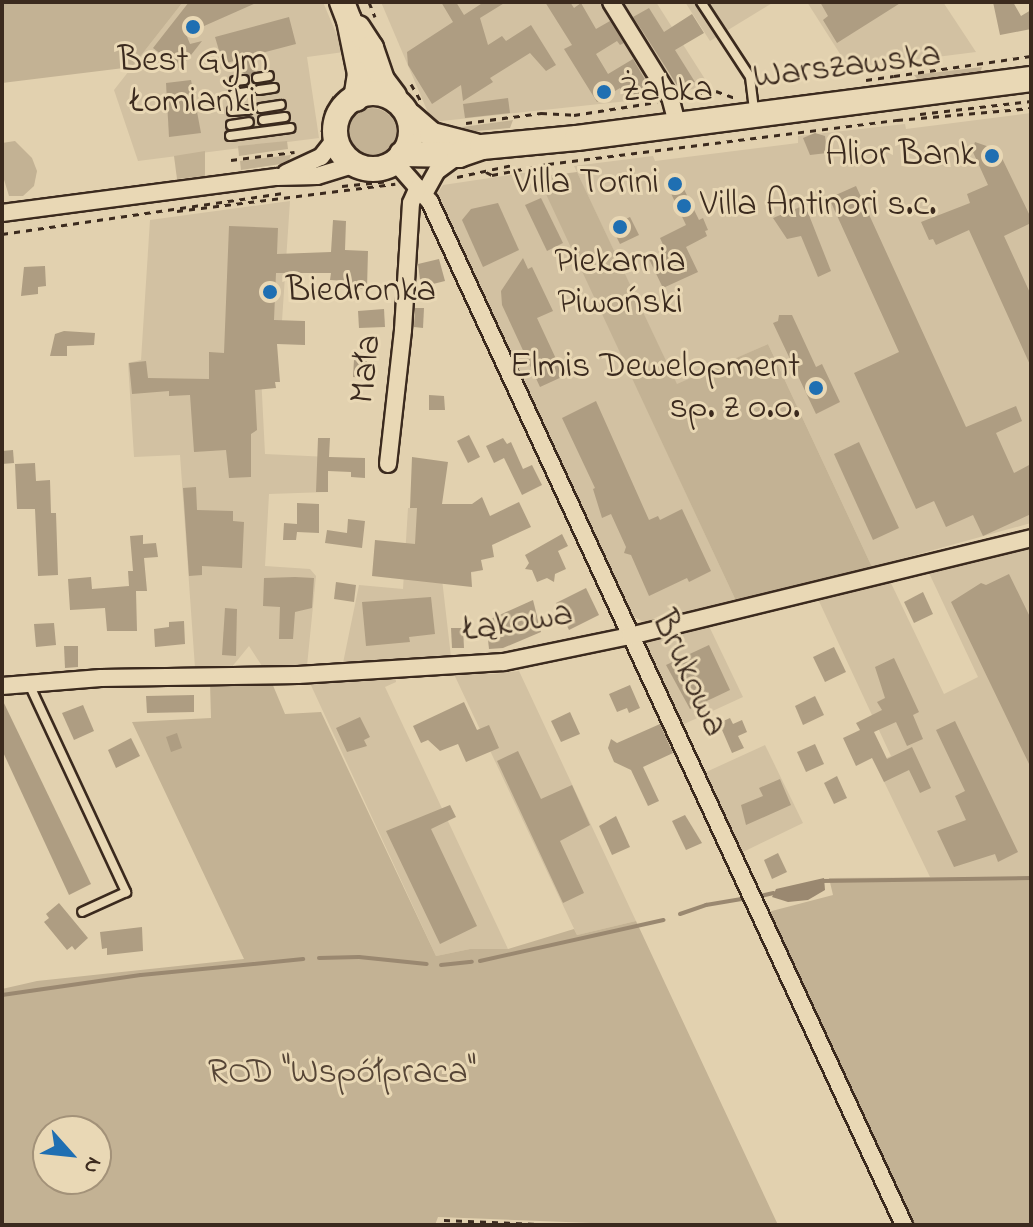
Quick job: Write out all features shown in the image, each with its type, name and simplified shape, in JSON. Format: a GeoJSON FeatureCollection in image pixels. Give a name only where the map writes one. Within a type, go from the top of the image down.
{"type":"FeatureCollection","features":[{"type":"Feature","properties":{"kind":"street"},"geometry":{"type":"LineString","coordinates":[[611,2],[670,97],[678,126]]}},
{"type":"Feature","properties":{"kind":"street"},"geometry":{"type":"LineString","coordinates":[[346,11],[363,34],[382,80],[401,88]]}},
{"type":"Feature","properties":{"kind":"street"},"geometry":{"type":"LineString","coordinates":[[277,177],[321,157],[347,94],[360,74],[346,11]]}},
{"type":"Feature","properties":{"kind":"street","name":"Warszawska"},"geometry":{"type":"LineString","coordinates":[[353,165],[408,175],[465,160],[678,126],[1031,79]]}},
{"type":"Feature","properties":{"kind":"street"},"geometry":{"type":"LineString","coordinates":[[347,94],[379,93],[401,88]]}},
{"type":"Feature","properties":{"kind":"street","name":"Warszawska"},"geometry":{"type":"LineString","coordinates":[[401,88],[432,135],[465,160]]}},
{"type":"Feature","properties":{"kind":"street"},"geometry":{"type":"LineString","coordinates":[[417,110],[410,133],[408,175],[434,174],[465,160]]}},
{"type":"Feature","properties":{"kind":"street"},"geometry":{"type":"LineString","coordinates":[[328,139],[353,165]]}},
{"type":"Feature","properties":{"kind":"street"},"geometry":{"type":"LineString","coordinates":[[2,213],[277,177],[317,176],[353,165]]}},
{"type":"Feature","properties":{"kind":"street","name":"Mała"},"geometry":{"type":"LineString","coordinates":[[388,464],[403,330],[411,201],[408,175]]}},
{"type":"Feature","properties":{"kind":"street","name":"Brukowa"},"geometry":{"type":"LineString","coordinates":[[408,175],[630,636],[904,1225]]}},
{"type":"Feature","properties":{"kind":"street","name":"Łąkowa"},"geometry":{"type":"LineString","coordinates":[[2,686],[101,678],[298,675],[504,662],[630,636],[1031,538]]}},
{"type":"Feature","properties":{"kind":"lane"},"geometry":{"type":"LineString","coordinates":[[701,2],[750,77],[754,116]]}},
{"type":"Feature","properties":{"kind":"lane"},"geometry":{"type":"LineString","coordinates":[[257,78],[269,76]]}},
{"type":"Feature","properties":{"kind":"lane"},"geometry":{"type":"LineString","coordinates":[[259,90],[274,88]]}},
{"type":"Feature","properties":{"kind":"lane"},"geometry":{"type":"LineString","coordinates":[[234,94],[246,92]]}},
{"type":"Feature","properties":{"kind":"lane"},"geometry":{"type":"LineString","coordinates":[[261,108],[281,105]]}},
{"type":"Feature","properties":{"kind":"lane"},"geometry":{"type":"LineString","coordinates":[[232,111],[248,110]]}},
{"type":"Feature","properties":{"kind":"lane"},"geometry":{"type":"LineString","coordinates":[[263,120],[285,117]]}},
{"type":"Feature","properties":{"kind":"lane"},"geometry":{"type":"LineString","coordinates":[[231,125],[249,122]]}},
{"type":"Feature","properties":{"kind":"lane"},"geometry":{"type":"LineString","coordinates":[[230,136],[290,128]]}},
{"type":"Feature","properties":{"kind":"lane"},"geometry":{"type":"LineString","coordinates":[[29,684],[126,892],[82,912]]}},
{"type":"Feature","properties":{"kind":"path"},"geometry":{"type":"LineString","coordinates":[[369,2],[379,26]]}},
{"type":"Feature","properties":{"kind":"path"},"geometry":{"type":"LineString","coordinates":[[894,76],[1031,56]]}},
{"type":"Feature","properties":{"kind":"path"},"geometry":{"type":"LineString","coordinates":[[401,88],[417,110]]}},
{"type":"Feature","properties":{"kind":"path"},"geometry":{"type":"LineString","coordinates":[[328,139],[325,112],[347,94]]}},
{"type":"Feature","properties":{"kind":"path"},"geometry":{"type":"LineString","coordinates":[[465,160],[1031,108]]}},
{"type":"Feature","properties":{"kind":"path"},"geometry":{"type":"LineString","coordinates":[[463,123],[541,113],[574,115]]}},
{"type":"Feature","properties":{"kind":"path"},"geometry":{"type":"LineString","coordinates":[[231,160],[297,152]]}},
{"type":"Feature","properties":{"kind":"path"},"geometry":{"type":"LineString","coordinates":[[2,234],[394,185],[408,175]]}},
{"type":"Feature","properties":{"kind":"path"},"geometry":{"type":"LineString","coordinates":[[444,1220],[562,1225]]}},
{"type":"Feature","properties":{"kind":"shaded area"},"geometry":{"type":"Polygon","coordinates":[[[183,2],[323,2],[344,52],[307,57],[319,138],[138,161],[114,90],[183,2]]]}},
{"type":"Feature","properties":{"kind":"shaded area"},"geometry":{"type":"Polygon","coordinates":[[[381,2],[604,2],[660,94],[628,101],[432,122],[381,2]]]}},
{"type":"Feature","properties":{"kind":"shaded area"},"geometry":{"type":"Polygon","coordinates":[[[656,2],[710,87],[672,92],[617,4],[656,2]]]}},
{"type":"Feature","properties":{"kind":"shaded area"},"geometry":{"type":"Polygon","coordinates":[[[685,2],[774,2],[710,41],[685,2]]]}},
{"type":"Feature","properties":{"kind":"shaded area"},"geometry":{"type":"Polygon","coordinates":[[[807,2],[943,2],[976,52],[849,68],[807,2]]]}},
{"type":"Feature","properties":{"kind":"shaded area"},"geometry":{"type":"Polygon","coordinates":[[[1031,113],[1031,523],[872,567],[768,344],[677,385],[574,166],[653,156],[655,161],[798,143],[798,136],[905,124],[906,129],[1031,113]]]}},
{"type":"Feature","properties":{"kind":"shaded area"},"geometry":{"type":"Polygon","coordinates":[[[536,171],[736,601],[644,622],[632,616],[436,196],[443,185],[536,171]]]}},
{"type":"Feature","properties":{"kind":"shaded area"},"geometry":{"type":"Polygon","coordinates":[[[290,201],[282,321],[259,335],[265,454],[329,457],[327,492],[269,494],[265,566],[310,569],[316,576],[307,666],[262,666],[249,646],[231,668],[195,668],[180,455],[134,457],[128,363],[141,360],[150,220],[290,201]]]}},
{"type":"Feature","properties":{"kind":"shaded area"},"geometry":{"type":"Polygon","coordinates":[[[465,505],[483,570],[442,579],[451,657],[343,663],[359,585],[403,589],[408,508],[465,505]]]}},
{"type":"Feature","properties":{"kind":"shaded area"},"geometry":{"type":"Polygon","coordinates":[[[1031,546],[1031,877],[930,877],[875,763],[891,756],[818,599],[890,581],[944,694],[978,677],[929,573],[1031,546]]]}},
{"type":"Feature","properties":{"kind":"shaded area"},"geometry":{"type":"Polygon","coordinates":[[[707,622],[743,697],[682,725],[645,648],[650,637],[707,622]]]}},
{"type":"Feature","properties":{"kind":"shaded area"},"geometry":{"type":"Polygon","coordinates":[[[452,670],[494,674],[519,671],[636,921],[577,935],[452,670]]]}},
{"type":"Feature","properties":{"kind":"shaded area"},"geometry":{"type":"Polygon","coordinates":[[[395,674],[396,682],[385,687],[508,949],[470,949],[436,956],[309,681],[395,674]]]}},
{"type":"Feature","properties":{"kind":"shaded area"},"geometry":{"type":"Polygon","coordinates":[[[765,745],[803,823],[741,853],[704,773],[765,745]]]}},
{"type":"Feature","properties":{"kind":"shaded area"},"geometry":{"type":"Polygon","coordinates":[[[824,878],[825,890],[808,900],[788,902],[772,897],[776,889],[824,878]]]}},
{"type":"Feature","properties":{"kind":"green space"},"geometry":{"type":"Polygon","coordinates":[[[2,2],[183,2],[132,67],[2,83],[2,2]]]}},
{"type":"Feature","properties":{"kind":"green space"},"geometry":{"type":"Polygon","coordinates":[[[982,67],[980,74],[920,82],[914,75],[982,67]]]}},
{"type":"Feature","properties":{"kind":"green space"},"geometry":{"type":"Polygon","coordinates":[[[372,108],[390,115],[397,133],[390,151],[372,158],[354,151],[347,133],[354,115],[372,108]]]}},
{"type":"Feature","properties":{"kind":"green space"},"geometry":{"type":"Polygon","coordinates":[[[513,120],[510,128],[466,132],[462,127],[513,120]]]}},
{"type":"Feature","properties":{"kind":"green space"},"geometry":{"type":"Polygon","coordinates":[[[15,141],[32,158],[37,171],[34,186],[23,196],[9,196],[2,173],[2,143],[15,141]]]}},
{"type":"Feature","properties":{"kind":"green space"},"geometry":{"type":"Polygon","coordinates":[[[287,141],[288,149],[239,156],[238,146],[287,141]]]}},
{"type":"Feature","properties":{"kind":"green space"},"geometry":{"type":"Polygon","coordinates":[[[205,151],[205,176],[177,179],[174,156],[205,151]]]}},
{"type":"Feature","properties":{"kind":"green space"},"geometry":{"type":"Polygon","coordinates":[[[291,155],[288,163],[241,170],[240,161],[291,155]]]}},
{"type":"Feature","properties":{"kind":"green space"},"geometry":{"type":"Polygon","coordinates":[[[577,172],[677,384],[768,344],[872,567],[736,601],[538,177],[577,172]]]}},
{"type":"Feature","properties":{"kind":"green space","name":"ROD \"Współpraca\""},"geometry":{"type":"Polygon","coordinates":[[[210,683],[272,683],[285,714],[321,712],[436,956],[470,949],[508,949],[574,929],[577,935],[636,921],[778,1225],[643,1225],[438,1217],[435,1225],[2,1225],[2,989],[37,981],[244,959],[132,722],[211,718],[210,683]]]}},
{"type":"Feature","properties":{"kind":"green space"},"geometry":{"type":"Polygon","coordinates":[[[1031,877],[1031,1225],[914,1225],[768,912],[833,895],[829,878],[1031,877]]]}},
{"type":"Feature","properties":{"kind":"building"},"geometry":{"type":"Polygon","coordinates":[[[189,2],[258,2],[186,34],[190,44],[202,41],[180,69],[153,48],[189,2]]]}},
{"type":"Feature","properties":{"kind":"building"},"geometry":{"type":"Polygon","coordinates":[[[441,2],[456,2],[464,15],[484,2],[506,2],[480,18],[488,45],[502,36],[506,41],[531,25],[556,65],[546,71],[530,53],[490,78],[493,82],[463,101],[461,85],[432,104],[408,65],[407,52],[453,22],[441,2]]]}},
{"type":"Feature","properties":{"kind":"building"},"geometry":{"type":"Polygon","coordinates":[[[545,2],[570,2],[574,8],[581,3],[596,29],[610,21],[624,43],[620,45],[617,41],[596,54],[608,74],[633,59],[650,88],[628,101],[620,88],[597,102],[564,49],[572,45],[545,2]]]}},
{"type":"Feature","properties":{"kind":"building"},"geometry":{"type":"Polygon","coordinates":[[[820,2],[902,2],[837,43],[823,20],[828,16],[820,2]]]}},
{"type":"Feature","properties":{"kind":"building"},"geometry":{"type":"Polygon","coordinates":[[[993,2],[1013,2],[1021,16],[1031,10],[1031,29],[1000,35],[993,2]]]}},
{"type":"Feature","properties":{"kind":"building"},"geometry":{"type":"Polygon","coordinates":[[[649,8],[664,32],[692,14],[704,33],[675,50],[695,82],[677,85],[633,17],[649,8]]]}},
{"type":"Feature","properties":{"kind":"building"},"geometry":{"type":"Polygon","coordinates":[[[289,17],[296,44],[254,55],[256,71],[250,77],[243,73],[241,59],[223,64],[215,37],[289,17]]]}},
{"type":"Feature","properties":{"kind":"building"},"geometry":{"type":"Polygon","coordinates":[[[191,80],[201,133],[169,137],[166,83],[191,80]]]}},
{"type":"Feature","properties":{"kind":"building"},"geometry":{"type":"Polygon","coordinates":[[[508,98],[510,113],[465,118],[463,104],[508,98]]]}},
{"type":"Feature","properties":{"kind":"building"},"geometry":{"type":"Polygon","coordinates":[[[815,133],[825,136],[827,153],[810,155],[803,138],[815,133]]]}},
{"type":"Feature","properties":{"kind":"building"},"geometry":{"type":"Polygon","coordinates":[[[975,142],[998,150],[1031,218],[1031,223],[1004,236],[1031,295],[1031,367],[969,230],[936,245],[933,239],[929,240],[921,222],[970,203],[967,194],[988,185],[972,150],[975,142]]]}},
{"type":"Feature","properties":{"kind":"building"},"geometry":{"type":"Polygon","coordinates":[[[678,177],[699,220],[703,218],[708,230],[705,231],[707,236],[686,247],[698,272],[663,288],[649,259],[666,251],[660,238],[686,225],[666,183],[678,177]]]}},
{"type":"Feature","properties":{"kind":"building"},"geometry":{"type":"Polygon","coordinates":[[[856,186],[966,427],[1016,406],[1022,421],[996,433],[1014,473],[1031,464],[1031,514],[983,536],[973,515],[946,527],[934,501],[916,509],[854,373],[899,352],[829,198],[856,186]]]}},
{"type":"Feature","properties":{"kind":"building"},"geometry":{"type":"Polygon","coordinates":[[[541,198],[563,243],[547,251],[525,205],[541,198]]]}},
{"type":"Feature","properties":{"kind":"building"},"geometry":{"type":"Polygon","coordinates":[[[498,203],[519,250],[483,267],[462,220],[471,209],[498,203]]]}},
{"type":"Feature","properties":{"kind":"building"},"geometry":{"type":"Polygon","coordinates":[[[805,205],[831,271],[818,277],[801,236],[787,239],[773,218],[805,205]]]}},
{"type":"Feature","properties":{"kind":"building"},"geometry":{"type":"Polygon","coordinates":[[[630,217],[639,235],[620,244],[611,226],[630,217]]]}},
{"type":"Feature","properties":{"kind":"building"},"geometry":{"type":"Polygon","coordinates":[[[333,220],[346,221],[345,250],[368,251],[367,289],[347,288],[347,281],[330,280],[331,273],[276,273],[274,320],[305,321],[305,345],[277,344],[280,382],[275,382],[276,388],[255,390],[257,430],[251,434],[251,477],[229,478],[226,450],[194,452],[190,395],[169,396],[169,391],[132,394],[129,363],[146,361],[148,378],[209,379],[209,352],[224,353],[229,226],[278,228],[277,254],[331,252],[333,220]]]}},
{"type":"Feature","properties":{"kind":"building"},"geometry":{"type":"Polygon","coordinates":[[[523,258],[528,269],[532,267],[553,311],[537,318],[564,376],[540,387],[502,305],[501,291],[523,258]]]}},
{"type":"Feature","properties":{"kind":"building"},"geometry":{"type":"Polygon","coordinates":[[[439,259],[445,281],[421,287],[418,264],[439,259]]]}},
{"type":"Feature","properties":{"kind":"building"},"geometry":{"type":"Polygon","coordinates":[[[45,266],[46,286],[38,287],[38,294],[21,296],[24,267],[45,266]]]}},
{"type":"Feature","properties":{"kind":"building"},"geometry":{"type":"Polygon","coordinates":[[[415,308],[424,308],[423,328],[414,327],[415,308]]]}},
{"type":"Feature","properties":{"kind":"building"},"geometry":{"type":"Polygon","coordinates":[[[384,309],[385,327],[359,328],[358,311],[384,309]]]}},
{"type":"Feature","properties":{"kind":"building"},"geometry":{"type":"Polygon","coordinates":[[[779,315],[792,315],[816,367],[822,364],[840,402],[816,414],[773,323],[778,321],[779,315]]]}},
{"type":"Feature","properties":{"kind":"building"},"geometry":{"type":"Polygon","coordinates":[[[64,331],[95,333],[94,345],[67,346],[67,356],[50,356],[55,334],[64,331]]]}},
{"type":"Feature","properties":{"kind":"building"},"geometry":{"type":"Polygon","coordinates":[[[354,360],[367,361],[367,378],[353,377],[354,360]]]}},
{"type":"Feature","properties":{"kind":"building"},"geometry":{"type":"Polygon","coordinates":[[[429,395],[444,396],[445,410],[429,410],[429,395]]]}},
{"type":"Feature","properties":{"kind":"building"},"geometry":{"type":"Polygon","coordinates":[[[596,401],[649,520],[658,516],[660,520],[682,509],[711,571],[689,582],[687,578],[649,596],[631,555],[624,553],[626,547],[611,514],[602,518],[595,488],[562,418],[596,401]]]}},
{"type":"Feature","properties":{"kind":"building"},"geometry":{"type":"Polygon","coordinates":[[[469,435],[480,457],[468,463],[457,441],[469,435]]]}},
{"type":"Feature","properties":{"kind":"building"},"geometry":{"type":"Polygon","coordinates":[[[318,438],[330,438],[329,457],[365,458],[365,478],[351,477],[351,472],[328,471],[328,492],[316,492],[318,438]]]}},
{"type":"Feature","properties":{"kind":"building"},"geometry":{"type":"Polygon","coordinates":[[[503,438],[507,444],[511,442],[523,469],[532,465],[542,485],[522,495],[504,458],[494,463],[486,446],[503,438]]]}},
{"type":"Feature","properties":{"kind":"building"},"geometry":{"type":"Polygon","coordinates":[[[859,442],[899,528],[873,540],[834,454],[859,442]]]}},
{"type":"Feature","properties":{"kind":"building"},"geometry":{"type":"Polygon","coordinates":[[[13,450],[14,463],[2,464],[2,451],[13,450]]]}},
{"type":"Feature","properties":{"kind":"building"},"geometry":{"type":"Polygon","coordinates":[[[412,457],[448,462],[442,504],[472,504],[482,497],[490,516],[519,502],[531,527],[492,545],[494,557],[481,560],[483,570],[471,572],[472,587],[372,576],[375,540],[415,544],[417,508],[410,508],[412,457]]]}},
{"type":"Feature","properties":{"kind":"building"},"geometry":{"type":"Polygon","coordinates":[[[35,463],[36,481],[50,480],[51,513],[56,513],[58,575],[38,576],[35,509],[17,509],[15,464],[35,463]]]}},
{"type":"Feature","properties":{"kind":"building"},"geometry":{"type":"Polygon","coordinates":[[[196,487],[197,510],[233,511],[233,521],[244,522],[242,568],[202,566],[202,575],[189,576],[183,488],[196,487]]]}},
{"type":"Feature","properties":{"kind":"building"},"geometry":{"type":"Polygon","coordinates":[[[297,503],[319,504],[319,533],[297,532],[296,540],[283,540],[284,523],[297,524],[297,503]]]}},
{"type":"Feature","properties":{"kind":"building"},"geometry":{"type":"Polygon","coordinates":[[[348,519],[365,521],[362,548],[325,543],[327,530],[347,533],[348,519]]]}},
{"type":"Feature","properties":{"kind":"building"},"geometry":{"type":"Polygon","coordinates":[[[562,534],[568,546],[558,551],[566,569],[555,574],[554,582],[547,578],[537,582],[532,570],[525,569],[529,563],[525,555],[562,534]]]}},
{"type":"Feature","properties":{"kind":"building"},"geometry":{"type":"Polygon","coordinates":[[[143,535],[143,544],[156,543],[158,557],[144,558],[147,591],[136,591],[137,631],[107,631],[105,608],[70,610],[68,579],[91,577],[92,589],[129,586],[128,571],[133,571],[130,536],[143,535]]]}},
{"type":"Feature","properties":{"kind":"building"},"geometry":{"type":"Polygon","coordinates":[[[1009,574],[1031,619],[1031,768],[951,602],[981,583],[986,585],[1009,574]]]}},
{"type":"Feature","properties":{"kind":"building"},"geometry":{"type":"Polygon","coordinates":[[[264,578],[314,578],[312,608],[295,612],[293,639],[279,639],[280,607],[263,606],[264,578]]]}},
{"type":"Feature","properties":{"kind":"building"},"geometry":{"type":"Polygon","coordinates":[[[336,582],[356,585],[354,602],[334,599],[336,582]]]}},
{"type":"Feature","properties":{"kind":"building"},"geometry":{"type":"Polygon","coordinates":[[[586,588],[599,615],[569,630],[556,603],[586,588]]]}},
{"type":"Feature","properties":{"kind":"building"},"geometry":{"type":"Polygon","coordinates":[[[923,592],[933,614],[914,623],[904,602],[923,592]]]}},
{"type":"Feature","properties":{"kind":"building"},"geometry":{"type":"Polygon","coordinates":[[[431,597],[435,634],[409,637],[410,642],[366,646],[362,602],[431,597]]]}},
{"type":"Feature","properties":{"kind":"building"},"geometry":{"type":"Polygon","coordinates":[[[533,600],[541,632],[503,648],[489,649],[486,621],[533,600]]]}},
{"type":"Feature","properties":{"kind":"building"},"geometry":{"type":"Polygon","coordinates":[[[225,608],[237,609],[236,656],[222,655],[225,608]]]}},
{"type":"Feature","properties":{"kind":"building"},"geometry":{"type":"Polygon","coordinates":[[[184,621],[185,644],[155,647],[154,629],[169,627],[169,622],[184,621]]]}},
{"type":"Feature","properties":{"kind":"building"},"geometry":{"type":"Polygon","coordinates":[[[54,623],[56,645],[36,647],[34,624],[54,623]]]}},
{"type":"Feature","properties":{"kind":"building"},"geometry":{"type":"Polygon","coordinates":[[[451,628],[463,628],[464,648],[452,648],[451,628]]]}},
{"type":"Feature","properties":{"kind":"building"},"geometry":{"type":"Polygon","coordinates":[[[709,645],[730,690],[690,709],[666,665],[709,645]]]}},
{"type":"Feature","properties":{"kind":"building"},"geometry":{"type":"Polygon","coordinates":[[[64,646],[78,646],[78,667],[65,668],[64,646]]]}},
{"type":"Feature","properties":{"kind":"building"},"geometry":{"type":"Polygon","coordinates":[[[834,647],[846,672],[825,682],[813,657],[834,647]]]}},
{"type":"Feature","properties":{"kind":"building"},"geometry":{"type":"Polygon","coordinates":[[[894,658],[919,712],[913,715],[923,739],[907,746],[896,722],[874,732],[887,759],[912,747],[931,788],[920,793],[909,770],[884,782],[872,758],[856,766],[843,738],[860,730],[856,723],[882,710],[877,702],[885,698],[875,667],[894,658]]]}},
{"type":"Feature","properties":{"kind":"building"},"geometry":{"type":"Polygon","coordinates":[[[630,685],[640,708],[629,713],[627,708],[617,712],[609,694],[630,685]]]}},
{"type":"Feature","properties":{"kind":"building"},"geometry":{"type":"Polygon","coordinates":[[[194,695],[194,712],[147,713],[146,696],[194,695]]]}},
{"type":"Feature","properties":{"kind":"building"},"geometry":{"type":"Polygon","coordinates":[[[815,696],[824,715],[803,725],[795,706],[815,696]]]}},
{"type":"Feature","properties":{"kind":"building"},"geometry":{"type":"Polygon","coordinates":[[[2,699],[91,884],[69,895],[2,750],[2,699]]]}},
{"type":"Feature","properties":{"kind":"building"},"geometry":{"type":"Polygon","coordinates":[[[464,702],[477,730],[489,725],[499,748],[466,762],[458,744],[440,751],[428,740],[421,743],[413,726],[464,702]]]}},
{"type":"Feature","properties":{"kind":"building"},"geometry":{"type":"Polygon","coordinates":[[[83,705],[94,731],[74,740],[62,713],[83,705]]]}},
{"type":"Feature","properties":{"kind":"building"},"geometry":{"type":"Polygon","coordinates":[[[570,712],[580,734],[561,742],[551,721],[570,712]]]}},
{"type":"Feature","properties":{"kind":"building"},"geometry":{"type":"Polygon","coordinates":[[[360,717],[370,737],[364,740],[367,746],[347,752],[336,728],[360,717]]]}},
{"type":"Feature","properties":{"kind":"building"},"geometry":{"type":"Polygon","coordinates":[[[730,718],[733,724],[742,720],[747,732],[738,736],[744,748],[732,753],[719,723],[730,718]]]}},
{"type":"Feature","properties":{"kind":"building"},"geometry":{"type":"Polygon","coordinates":[[[955,721],[1018,852],[998,862],[995,854],[954,867],[937,831],[966,820],[955,796],[965,791],[936,730],[955,721]]]}},
{"type":"Feature","properties":{"kind":"building"},"geometry":{"type":"Polygon","coordinates":[[[660,724],[673,753],[643,767],[659,801],[648,806],[631,770],[614,762],[608,748],[611,739],[617,743],[660,724]]]}},
{"type":"Feature","properties":{"kind":"building"},"geometry":{"type":"Polygon","coordinates":[[[177,733],[182,748],[171,752],[166,737],[177,733]]]}},
{"type":"Feature","properties":{"kind":"building"},"geometry":{"type":"Polygon","coordinates":[[[131,738],[140,756],[116,768],[108,750],[131,738]]]}},
{"type":"Feature","properties":{"kind":"building"},"geometry":{"type":"Polygon","coordinates":[[[815,744],[824,764],[806,772],[797,752],[815,744]]]}},
{"type":"Feature","properties":{"kind":"building"},"geometry":{"type":"Polygon","coordinates":[[[518,751],[541,799],[572,785],[590,825],[560,841],[584,893],[563,903],[497,761],[518,751]]]}},
{"type":"Feature","properties":{"kind":"building"},"geometry":{"type":"Polygon","coordinates":[[[837,776],[847,798],[834,804],[824,783],[837,776]]]}},
{"type":"Feature","properties":{"kind":"building"},"geometry":{"type":"Polygon","coordinates":[[[780,779],[791,805],[746,825],[741,805],[763,796],[759,788],[780,779]]]}},
{"type":"Feature","properties":{"kind":"building"},"geometry":{"type":"Polygon","coordinates":[[[450,805],[456,817],[431,829],[477,926],[440,944],[386,831],[450,805]]]}},
{"type":"Feature","properties":{"kind":"building"},"geometry":{"type":"Polygon","coordinates":[[[685,815],[702,843],[686,850],[672,821],[685,815]]]}},
{"type":"Feature","properties":{"kind":"building"},"geometry":{"type":"Polygon","coordinates":[[[616,816],[630,847],[612,855],[599,826],[616,816]]]}},
{"type":"Feature","properties":{"kind":"building"},"geometry":{"type":"Polygon","coordinates":[[[778,853],[787,872],[772,879],[764,860],[778,853]]]}},
{"type":"Feature","properties":{"kind":"building"},"geometry":{"type":"Polygon","coordinates":[[[59,903],[88,938],[75,950],[72,946],[67,950],[44,922],[49,918],[46,914],[59,903]]]}},
{"type":"Feature","properties":{"kind":"building"},"geometry":{"type":"Polygon","coordinates":[[[142,927],[143,951],[107,955],[107,948],[102,949],[100,932],[142,927]]]}},
{"type":"Feature","properties":{"kind":"waterway"},"geometry":{"type":"LineString","coordinates":[[822,881],[1031,878]]}},
{"type":"Feature","properties":{"kind":"waterway"},"geometry":{"type":"LineString","coordinates":[[756,897],[774,893]]}},
{"type":"Feature","properties":{"kind":"waterway"},"geometry":{"type":"LineString","coordinates":[[680,914],[706,905],[747,898]]}},
{"type":"Feature","properties":{"kind":"waterway"},"geometry":{"type":"LineString","coordinates":[[480,961],[663,920]]}},
{"type":"Feature","properties":{"kind":"waterway"},"geometry":{"type":"LineString","coordinates":[[319,958],[359,957],[427,964]]}},
{"type":"Feature","properties":{"kind":"waterway"},"geometry":{"type":"LineString","coordinates":[[2,995],[141,975],[303,959]]}},
{"type":"Feature","properties":{"kind":"waterway"},"geometry":{"type":"LineString","coordinates":[[441,965],[472,962]]}},
{"type":"Feature","properties":{"kind":"place","name":"Best Gym Łomianki"},"geometry":{"type":"Point","coordinates":[193,27]}},
{"type":"Feature","properties":{"kind":"place","name":"Żabka"},"geometry":{"type":"Point","coordinates":[604,92]}},
{"type":"Feature","properties":{"kind":"place","name":"Alior Bank"},"geometry":{"type":"Point","coordinates":[992,156]}},
{"type":"Feature","properties":{"kind":"place","name":"Villa Torini"},"geometry":{"type":"Point","coordinates":[675,184]}},
{"type":"Feature","properties":{"kind":"place","name":"Villa Antinori s.c."},"geometry":{"type":"Point","coordinates":[684,206]}},
{"type":"Feature","properties":{"kind":"place","name":"Piekarnia Piwoński"},"geometry":{"type":"Point","coordinates":[620,227]}},
{"type":"Feature","properties":{"kind":"place","name":"Biedronka"},"geometry":{"type":"Point","coordinates":[270,292]}},
{"type":"Feature","properties":{"kind":"place","name":"Elmis Dewelopment sp. z o.o."},"geometry":{"type":"Point","coordinates":[816,388]}}]}
